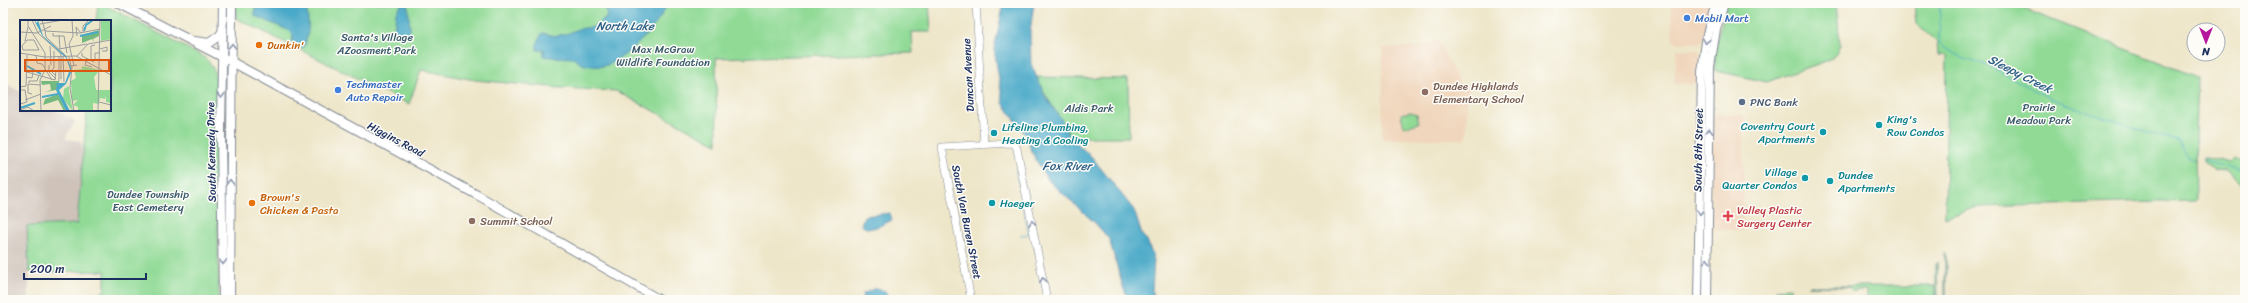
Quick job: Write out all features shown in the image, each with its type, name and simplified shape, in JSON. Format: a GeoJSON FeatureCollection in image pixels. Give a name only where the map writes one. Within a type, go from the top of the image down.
{"type":"FeatureCollection","features":[{"type":"Feature","properties":{"kind":"main road","name":"Higgins Road"},"geometry":{"type":"LineString","coordinates":[[118,3],[232,62],[479,196],[660,300]]}},
{"type":"Feature","properties":{"kind":"main road","name":"South Kennedy Drive"},"geometry":{"type":"LineString","coordinates":[[223,3],[221,130],[224,300]]}},
{"type":"Feature","properties":{"kind":"main road","name":"South Kennedy Drive"},"geometry":{"type":"LineString","coordinates":[[230,300],[232,3]]}},
{"type":"Feature","properties":{"kind":"main road","name":"South 8th Street"},"geometry":{"type":"LineString","coordinates":[[1698,300],[1702,72],[1707,34],[1716,3]]}},
{"type":"Feature","properties":{"kind":"main road","name":"South 8th Street"},"geometry":{"type":"LineString","coordinates":[[1707,300],[1710,67],[1714,38],[1724,3]]}},
{"type":"Feature","properties":{"kind":"main road"},"geometry":{"type":"LineString","coordinates":[[185,39],[209,42],[220,35],[223,29]]}},
{"type":"Feature","properties":{"kind":"street","name":"Duncan Avenue"},"geometry":{"type":"LineString","coordinates":[[976,3],[984,145]]}},
{"type":"Feature","properties":{"kind":"street"},"geometry":{"type":"LineString","coordinates":[[984,145],[1011,143],[1015,145],[1017,149],[1047,300]]}},
{"type":"Feature","properties":{"kind":"street","name":"South Van Buren Street"},"geometry":{"type":"LineString","coordinates":[[971,300],[942,147],[984,145]]}},
{"type":"Feature","properties":{"kind":"shaded area"},"geometry":{"type":"Polygon","coordinates":[[[1671,3],[1714,3],[1702,42],[1677,43],[1673,40],[1671,3]]]}},
{"type":"Feature","properties":{"kind":"shaded area","name":"Dundee Highlands Elementary School"},"geometry":{"type":"Polygon","coordinates":[[[1438,41],[1460,85],[1470,85],[1467,99],[1466,139],[1382,139],[1383,48],[1416,47],[1438,41]]]}},
{"type":"Feature","properties":{"kind":"shaded area"},"geometry":{"type":"Polygon","coordinates":[[[1677,49],[1697,50],[1700,52],[1699,83],[1674,84],[1677,49]]]}},
{"type":"Feature","properties":{"kind":"shaded area"},"geometry":{"type":"Polygon","coordinates":[[[3,82],[20,91],[20,111],[57,111],[75,121],[65,139],[80,141],[83,149],[77,224],[28,226],[29,300],[3,300],[3,82]]]}},
{"type":"Feature","properties":{"kind":"shaded area"},"geometry":{"type":"Polygon","coordinates":[[[1712,114],[1744,115],[1743,230],[1711,230],[1712,114]]]}},
{"type":"Feature","properties":{"kind":"green space","name":"Dundee Township East Cemetery"},"geometry":{"type":"Polygon","coordinates":[[[98,3],[101,3],[204,57],[211,64],[216,78],[219,300],[91,300],[105,290],[105,271],[29,272],[27,226],[77,224],[87,111],[111,111],[111,20],[96,20],[98,3]]]}},
{"type":"Feature","properties":{"kind":"green space","name":"Max McGraw Wildlife Foundation"},"geometry":{"type":"Polygon","coordinates":[[[236,3],[929,3],[931,32],[912,32],[913,53],[716,58],[717,144],[616,91],[561,88],[475,80],[421,70],[409,104],[236,18],[236,3]]]}},
{"type":"Feature","properties":{"kind":"green space"},"geometry":{"type":"Polygon","coordinates":[[[1727,3],[1836,3],[1840,44],[1836,54],[1829,60],[1767,82],[1716,71],[1714,70],[1716,43],[1727,3]]]}},
{"type":"Feature","properties":{"kind":"green space","name":"Prairie Meadow Park"},"geometry":{"type":"Polygon","coordinates":[[[1914,3],[2009,3],[2197,77],[2195,137],[2196,199],[2194,201],[1977,207],[1945,218],[1947,55],[1938,55],[1937,42],[1916,24],[1914,3]]]}},
{"type":"Feature","properties":{"kind":"green space","name":"Aldis Park"},"geometry":{"type":"Polygon","coordinates":[[[1037,77],[1128,79],[1129,137],[1070,137],[1037,77]]]}},
{"type":"Feature","properties":{"kind":"green space"},"geometry":{"type":"Polygon","coordinates":[[[1410,112],[1417,114],[1419,123],[1404,127],[1401,114],[1410,112]]]}},
{"type":"Feature","properties":{"kind":"green space"},"geometry":{"type":"Polygon","coordinates":[[[2203,158],[2218,159],[2229,162],[2234,159],[2245,163],[2245,187],[2226,171],[2216,170],[2203,162],[2203,158]]]}},
{"type":"Feature","properties":{"kind":"green space"},"geometry":{"type":"Polygon","coordinates":[[[1946,254],[1946,300],[1945,300],[1946,254]]]}},
{"type":"Feature","properties":{"kind":"green space"},"geometry":{"type":"Polygon","coordinates":[[[1937,262],[1938,300],[1936,300],[1936,263],[1937,262]]]}},
{"type":"Feature","properties":{"kind":"green space"},"geometry":{"type":"Polygon","coordinates":[[[1808,286],[1935,286],[1935,300],[1857,300],[1857,298],[1867,299],[1867,290],[1856,290],[1854,292],[1849,287],[1808,286]]]}},
{"type":"Feature","properties":{"kind":"green space"},"geometry":{"type":"Polygon","coordinates":[[[1791,288],[1787,299],[1777,299],[1774,295],[1777,289],[1791,288]]]}},
{"type":"Feature","properties":{"kind":"water"},"geometry":{"type":"Polygon","coordinates":[[[255,3],[278,3],[306,7],[308,28],[307,38],[303,48],[292,42],[293,35],[290,31],[255,16],[255,3]]]}},
{"type":"Feature","properties":{"kind":"water","name":"North Lake"},"geometry":{"type":"Polygon","coordinates":[[[596,3],[667,3],[658,21],[650,31],[631,50],[612,63],[603,66],[587,65],[582,64],[572,58],[543,56],[544,50],[537,50],[537,44],[542,33],[556,36],[569,33],[578,29],[593,27],[606,18],[607,12],[603,6],[596,3]]]}},
{"type":"Feature","properties":{"kind":"water","name":"Fox River"},"geometry":{"type":"Polygon","coordinates":[[[1004,3],[1034,3],[1030,33],[1031,64],[1045,96],[1061,119],[1070,138],[1091,156],[1134,210],[1142,235],[1147,240],[1154,260],[1152,291],[1155,300],[1129,300],[1123,287],[1109,239],[1096,224],[1047,179],[1031,151],[1027,137],[1003,103],[994,49],[1004,3]]]}},
{"type":"Feature","properties":{"kind":"water"},"geometry":{"type":"Polygon","coordinates":[[[401,5],[408,5],[410,29],[408,37],[395,33],[394,31],[396,12],[401,5]]]}},
{"type":"Feature","properties":{"kind":"water"},"geometry":{"type":"Polygon","coordinates":[[[890,213],[892,220],[881,225],[868,228],[861,225],[864,216],[890,213]]]}},
{"type":"Feature","properties":{"kind":"water"},"geometry":{"type":"Polygon","coordinates":[[[876,288],[885,291],[890,300],[862,300],[863,294],[876,288]]]}},
{"type":"Feature","properties":{"kind":"waterway","name":"Sleepy Creek"},"geometry":{"type":"LineString","coordinates":[[1940,3],[1939,43],[1946,49],[1962,57],[1989,66],[2052,99],[2162,137],[2178,140],[2189,158],[2193,159]]}},
{"type":"Feature","properties":{"kind":"waterway","name":"Sleepy Creek"},"geometry":{"type":"LineString","coordinates":[[2204,160],[2245,173]]}},
{"type":"Feature","properties":{"kind":"waterway"},"geometry":{"type":"LineString","coordinates":[[1016,171],[1029,234],[1021,235]]}},
{"type":"Feature","properties":{"kind":"place","name":"Mobil Mart"},"geometry":{"type":"Point","coordinates":[1687,18]}},
{"type":"Feature","properties":{"kind":"place","name":"Dunkin'"},"geometry":{"type":"Point","coordinates":[259,45]}},
{"type":"Feature","properties":{"kind":"place","name":"Techmaster Auto Repair"},"geometry":{"type":"Point","coordinates":[338,90]}},
{"type":"Feature","properties":{"kind":"place","name":"Dundee Highlands Elementary School"},"geometry":{"type":"Point","coordinates":[1425,92]}},
{"type":"Feature","properties":{"kind":"place","name":"PNC Bank"},"geometry":{"type":"Point","coordinates":[1742,102]}},
{"type":"Feature","properties":{"kind":"place","name":"King's Row Condos"},"geometry":{"type":"Point","coordinates":[1879,125]}},
{"type":"Feature","properties":{"kind":"place","name":"Coventry Court Apartments"},"geometry":{"type":"Point","coordinates":[1823,132]}},
{"type":"Feature","properties":{"kind":"place","name":"Lifeline Plumbing, Heating & Cooling"},"geometry":{"type":"Point","coordinates":[994,133]}},
{"type":"Feature","properties":{"kind":"place","name":"Village Quarter Condos"},"geometry":{"type":"Point","coordinates":[1805,178]}},
{"type":"Feature","properties":{"kind":"place","name":"Dundee Apartments"},"geometry":{"type":"Point","coordinates":[1830,181]}},
{"type":"Feature","properties":{"kind":"place","name":"Brown's Chicken & Pasta"},"geometry":{"type":"Point","coordinates":[252,203]}},
{"type":"Feature","properties":{"kind":"place","name":"Haeger"},"geometry":{"type":"Point","coordinates":[992,203]}},
{"type":"Feature","properties":{"kind":"place","name":"Valley Plastic Surgery Center"},"geometry":{"type":"Point","coordinates":[1728,216]}},
{"type":"Feature","properties":{"kind":"place","name":"Summit School"},"geometry":{"type":"Point","coordinates":[472,221]}},
{"type":"Feature","properties":{"kind":"park label","name":"Santa's Village AZoosment Park"},"geometry":{"type":"Point","coordinates":[377,43]}}]}
